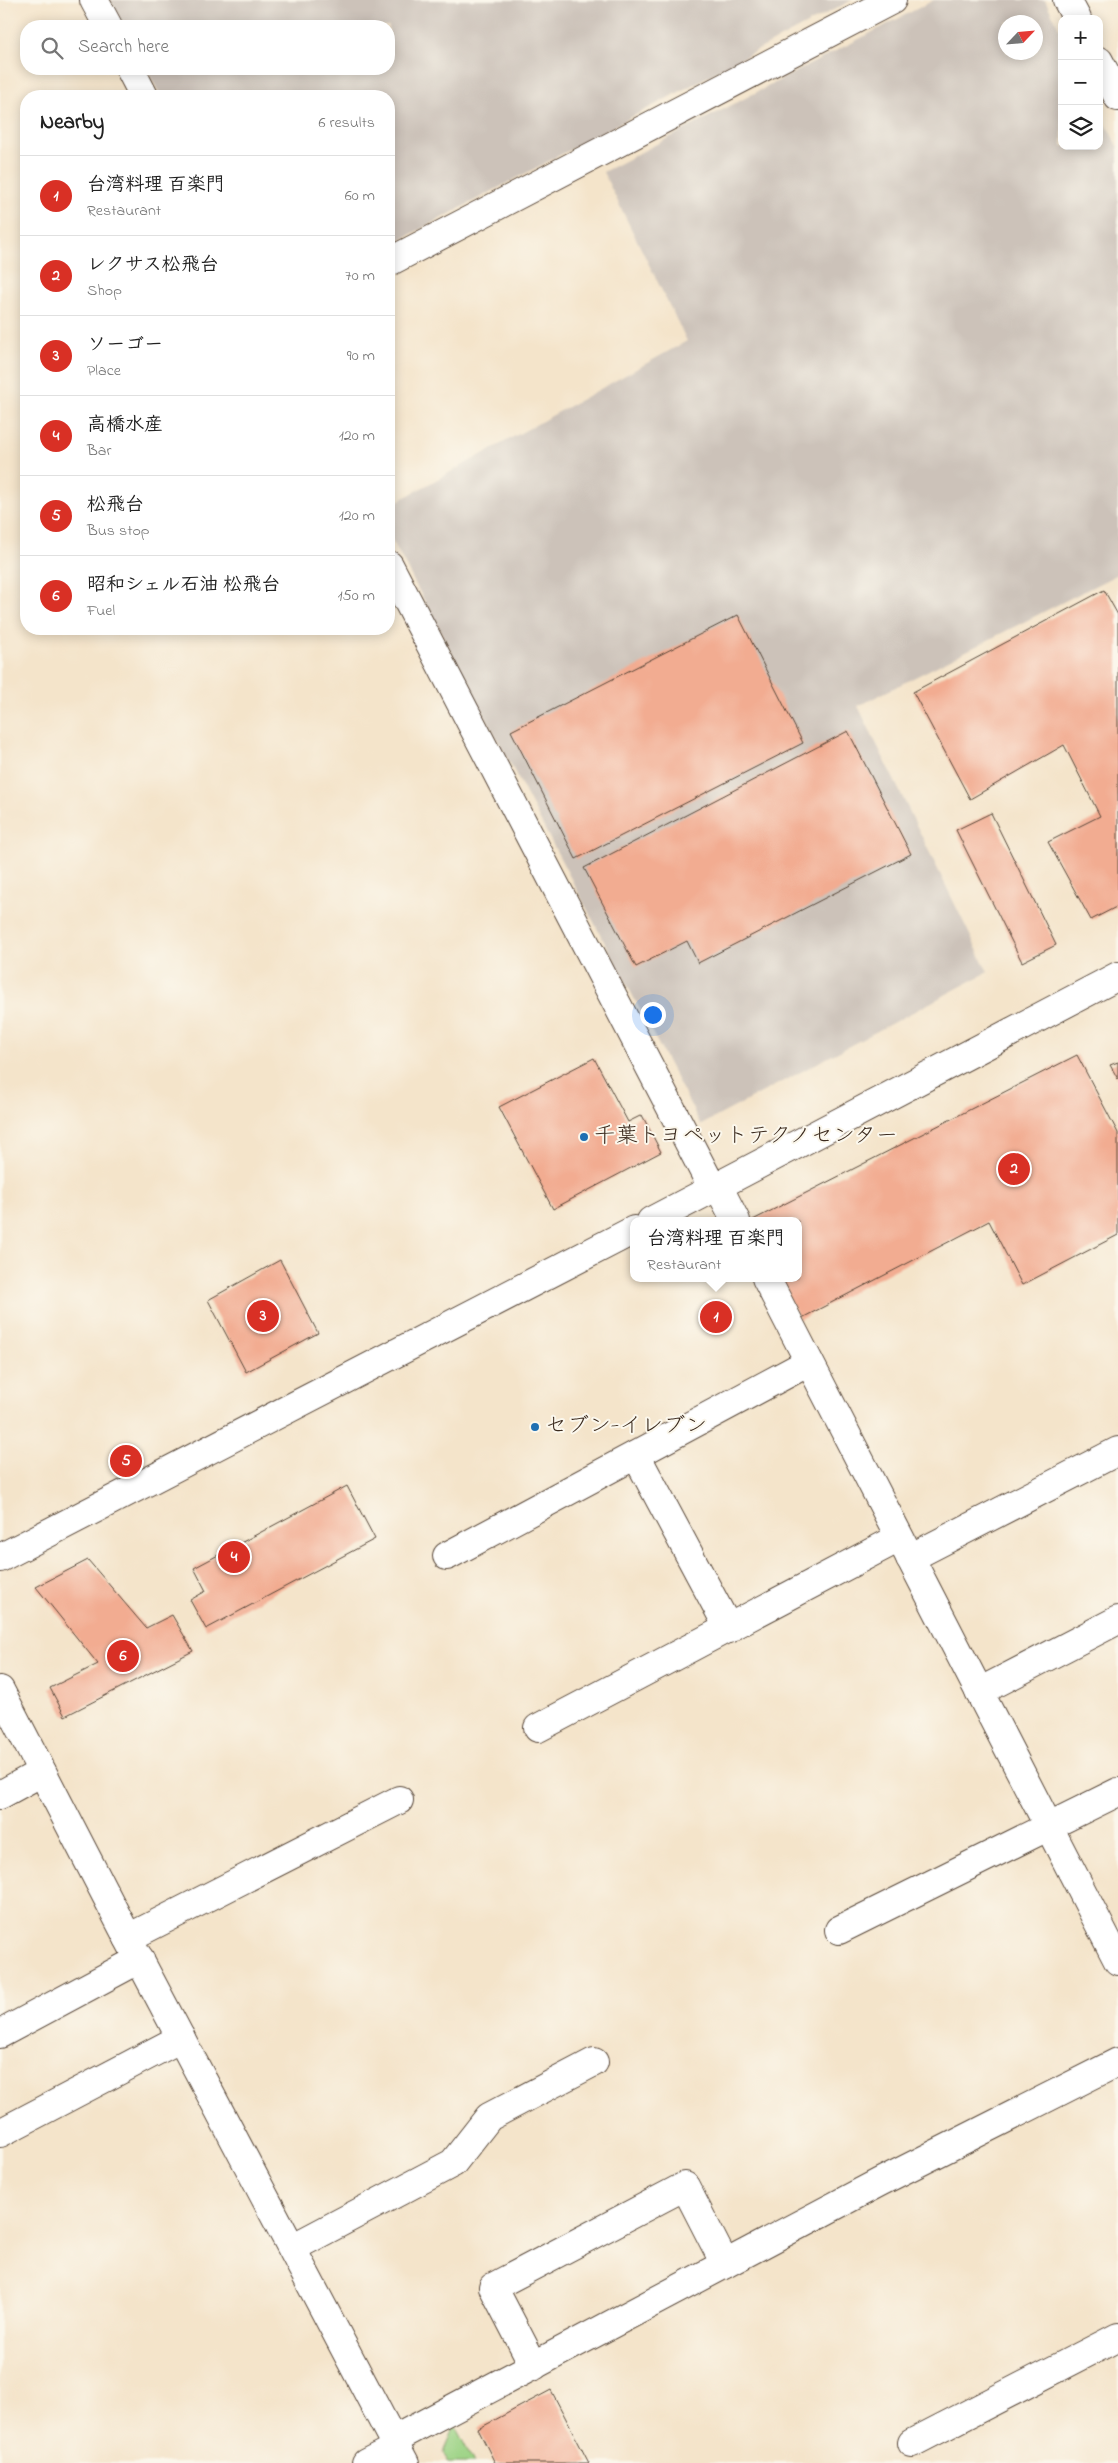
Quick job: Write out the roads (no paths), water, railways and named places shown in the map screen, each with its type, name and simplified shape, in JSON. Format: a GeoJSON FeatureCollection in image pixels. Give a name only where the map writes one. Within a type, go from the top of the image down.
{"type":"FeatureCollection","features":[{"type":"Feature","properties":{"kind":"street"},"geometry":{"type":"LineString","coordinates":[[94,0],[105,20]]}},
{"type":"Feature","properties":{"kind":"street"},"geometry":{"type":"LineString","coordinates":[[395,259],[892,0]]}},
{"type":"Feature","properties":{"kind":"street"},"geometry":{"type":"LineString","coordinates":[[1067,0],[1075,15]]}},
{"type":"Feature","properties":{"kind":"street"},"geometry":{"type":"LineString","coordinates":[[1103,69],[1118,97]]}},
{"type":"Feature","properties":{"kind":"street"},"geometry":{"type":"LineString","coordinates":[[133,75],[141,90]]}},
{"type":"Feature","properties":{"kind":"street"},"geometry":{"type":"LineString","coordinates":[[395,577],[715,1187],[734,1217]]}},
{"type":"Feature","properties":{"kind":"street"},"geometry":{"type":"LineString","coordinates":[[659,1217],[1118,976]]}},
{"type":"Feature","properties":{"kind":"street"},"geometry":{"type":"LineString","coordinates":[[0,1558],[630,1232]]}},
{"type":"Feature","properties":{"kind":"street"},"geometry":{"type":"LineString","coordinates":[[768,1282],[1118,1961]]}},
{"type":"Feature","properties":{"kind":"street"},"geometry":{"type":"LineString","coordinates":[[447,1556],[809,1362]]}},
{"type":"Feature","properties":{"kind":"street"},"geometry":{"type":"LineString","coordinates":[[538,1728],[729,1629],[1118,1450]]}},
{"type":"Feature","properties":{"kind":"street"},"geometry":{"type":"LineString","coordinates":[[636,1455],[729,1629]]}},
{"type":"Feature","properties":{"kind":"street"},"geometry":{"type":"LineString","coordinates":[[979,1692],[1118,1620]]}},
{"type":"Feature","properties":{"kind":"street"},"geometry":{"type":"LineString","coordinates":[[0,1690],[398,2450]]}},
{"type":"Feature","properties":{"kind":"street"},"geometry":{"type":"LineString","coordinates":[[0,1795],[42,1772]]}},
{"type":"Feature","properties":{"kind":"street"},"geometry":{"type":"LineString","coordinates":[[839,1930],[1049,1828],[1118,1792]]}},
{"type":"Feature","properties":{"kind":"street"},"geometry":{"type":"LineString","coordinates":[[0,2034],[134,1948],[399,1800]]}},
{"type":"Feature","properties":{"kind":"street"},"geometry":{"type":"LineString","coordinates":[[0,2133],[181,2038]]}},
{"type":"Feature","properties":{"kind":"street"},"geometry":{"type":"LineString","coordinates":[[292,2248],[453,2164],[489,2117],[594,2062]]}},
{"type":"Feature","properties":{"kind":"street"},"geometry":{"type":"LineString","coordinates":[[366,2463],[398,2450],[534,2366],[725,2264],[880,2182],[1118,2062]]}},
{"type":"Feature","properties":{"kind":"street"},"geometry":{"type":"LineString","coordinates":[[534,2366],[493,2287],[685,2186],[725,2264]]}},
{"type":"Feature","properties":{"kind":"street"},"geometry":{"type":"LineString","coordinates":[[912,2443],[1118,2337]]}},
{"type":"Feature","properties":{"kind":"place","name":"千葉トヨペットテクノセンター"},"geometry":{"type":"Point","coordinates":[584,1137]}},
{"type":"Feature","properties":{"kind":"place","name":"レクサス松飛台"},"geometry":{"type":"Point","coordinates":[1014,1169]}},
{"type":"Feature","properties":{"kind":"place","name":"ソーゴー"},"geometry":{"type":"Point","coordinates":[263,1316]}},
{"type":"Feature","properties":{"kind":"place","name":"台湾料理 百楽門"},"geometry":{"type":"Point","coordinates":[716,1317]}},
{"type":"Feature","properties":{"kind":"place","name":"セブン-イレブン"},"geometry":{"type":"Point","coordinates":[535,1427]}},
{"type":"Feature","properties":{"kind":"place","name":"松飛台"},"geometry":{"type":"Point","coordinates":[126,1461]}},
{"type":"Feature","properties":{"kind":"place","name":"高橋水産"},"geometry":{"type":"Point","coordinates":[234,1557]}},
{"type":"Feature","properties":{"kind":"place","name":"昭和シェル石油 松飛台"},"geometry":{"type":"Point","coordinates":[123,1656]}}]}
